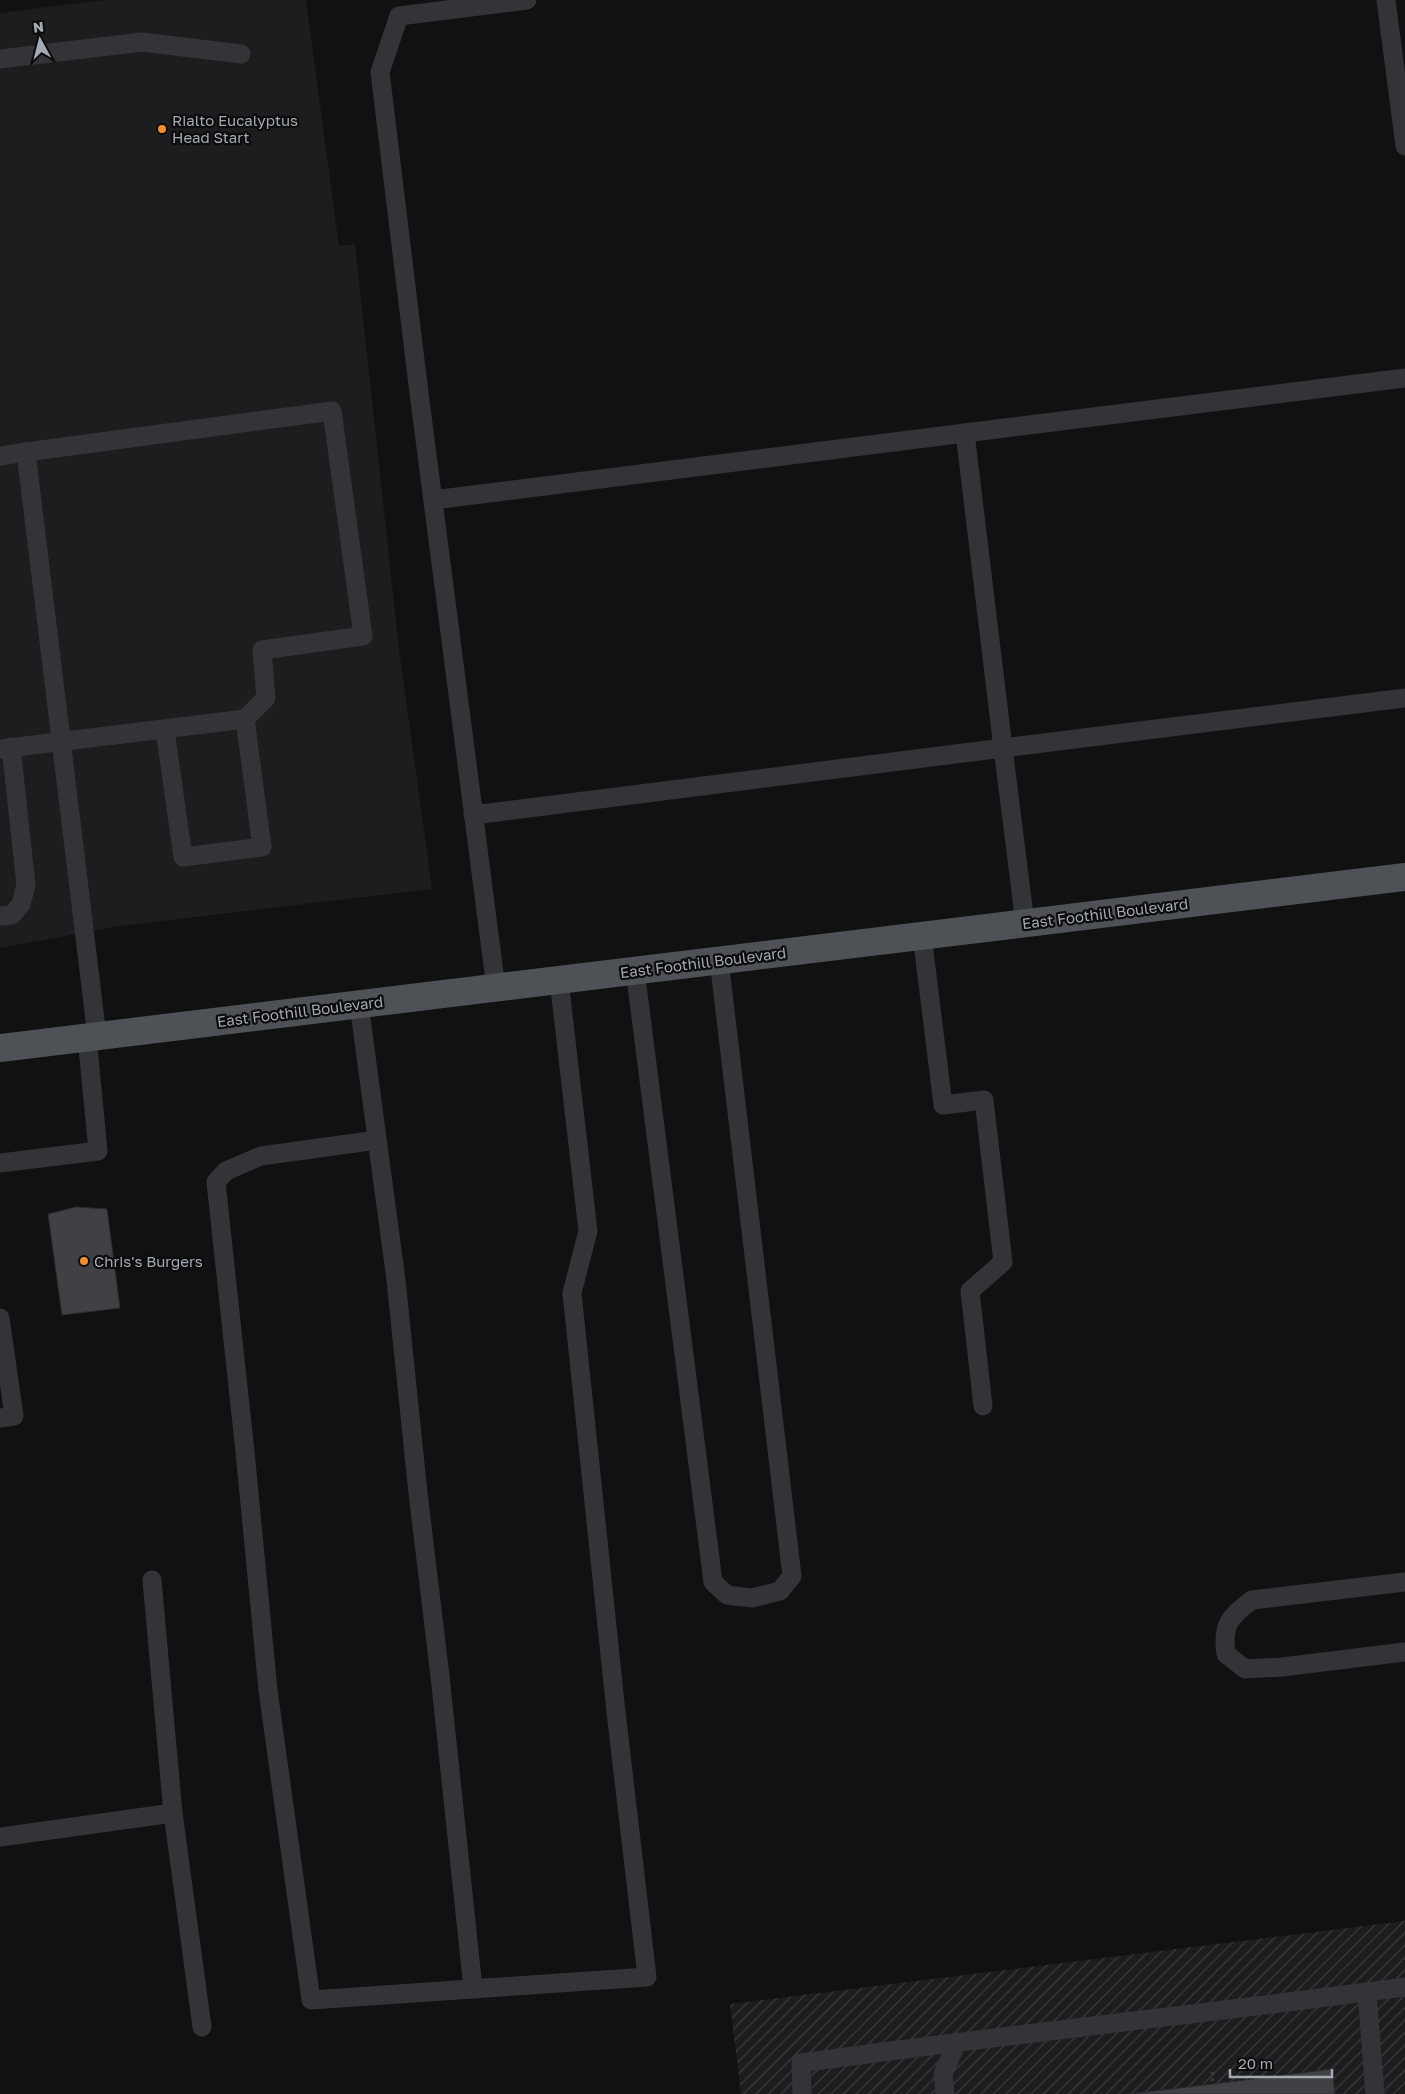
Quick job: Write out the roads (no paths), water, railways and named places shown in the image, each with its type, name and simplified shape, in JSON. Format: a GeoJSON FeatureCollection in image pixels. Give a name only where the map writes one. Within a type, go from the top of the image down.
{"type":"FeatureCollection","features":[{"type":"Feature","properties":{"kind":"main road","name":"East Foothill Boulevard"},"geometry":{"type":"LineString","coordinates":[[0,1048],[1405,876]]}},
{"type":"Feature","properties":{"kind":"lane"},"geometry":{"type":"LineString","coordinates":[[496,988],[380,72],[399,16],[527,0]]}},
{"type":"Feature","properties":{"kind":"lane"},"geometry":{"type":"LineString","coordinates":[[1386,0],[1405,146]]}},
{"type":"Feature","properties":{"kind":"lane"},"geometry":{"type":"LineString","coordinates":[[0,59],[142,42],[241,54]]}},
{"type":"Feature","properties":{"kind":"lane"},"geometry":{"type":"LineString","coordinates":[[433,500],[1405,378]]}},
{"type":"Feature","properties":{"kind":"lane"},"geometry":{"type":"LineString","coordinates":[[0,456],[332,411],[363,636],[262,650],[266,698],[245,719],[5,748],[26,885],[21,904],[12,915],[0,916]]}},
{"type":"Feature","properties":{"kind":"lane"},"geometry":{"type":"LineString","coordinates":[[965,433],[1025,923]]}},
{"type":"Feature","properties":{"kind":"lane"},"geometry":{"type":"LineString","coordinates":[[0,1162],[98,1151],[92,1037],[62,741],[26,452]]}},
{"type":"Feature","properties":{"kind":"lane"},"geometry":{"type":"LineString","coordinates":[[474,816],[1405,698]]}},
{"type":"Feature","properties":{"kind":"lane"},"geometry":{"type":"LineString","coordinates":[[165,730],[183,857],[254,848],[262,846],[245,719]]}},
{"type":"Feature","properties":{"kind":"lane"},"geometry":{"type":"LineString","coordinates":[[922,935],[943,1105],[984,1100],[1003,1262],[970,1291],[983,1406]]}},
{"type":"Feature","properties":{"kind":"lane"},"geometry":{"type":"LineString","coordinates":[[635,970],[714,1582],[728,1595],[752,1598],[780,1591],[792,1576],[719,960]]}},
{"type":"Feature","properties":{"kind":"lane"},"geometry":{"type":"LineString","coordinates":[[377,1140],[261,1156],[226,1171],[216,1182],[268,1690],[311,2000],[647,1977],[616,1712],[572,1293],[588,1230],[559,980]]}},
{"type":"Feature","properties":{"kind":"lane"},"geometry":{"type":"LineString","coordinates":[[359,1004],[396,1280],[473,1988]]}},
{"type":"Feature","properties":{"kind":"lane"},"geometry":{"type":"LineString","coordinates":[[0,1318],[14,1416],[0,1418]]}},
{"type":"Feature","properties":{"kind":"lane"},"geometry":{"type":"LineString","coordinates":[[152,1580],[172,1813],[202,2027]]}},
{"type":"Feature","properties":{"kind":"lane"},"geometry":{"type":"LineString","coordinates":[[1405,1582],[1252,1600],[1233,1614],[1224,1636],[1226,1654],[1245,1669],[1282,1667],[1405,1652]]}},
{"type":"Feature","properties":{"kind":"lane"},"geometry":{"type":"LineString","coordinates":[[0,1837],[172,1813]]}},
{"type":"Feature","properties":{"kind":"lane"},"geometry":{"type":"LineString","coordinates":[[802,2094],[801,2063],[1405,1987]]}},
{"type":"Feature","properties":{"kind":"lane"},"geometry":{"type":"LineString","coordinates":[[1367,1992],[1375,2094]]}},
{"type":"Feature","properties":{"kind":"lane"},"geometry":{"type":"LineString","coordinates":[[945,2094],[943,2074],[957,2042]]}},
{"type":"Feature","properties":{"kind":"place","name":"Rialto Eucalyptus Head Start"},"geometry":{"type":"Point","coordinates":[162,129]}},
{"type":"Feature","properties":{"kind":"place","name":"Chris's Burgers"},"geometry":{"type":"Point","coordinates":[84,1261]}}]}
